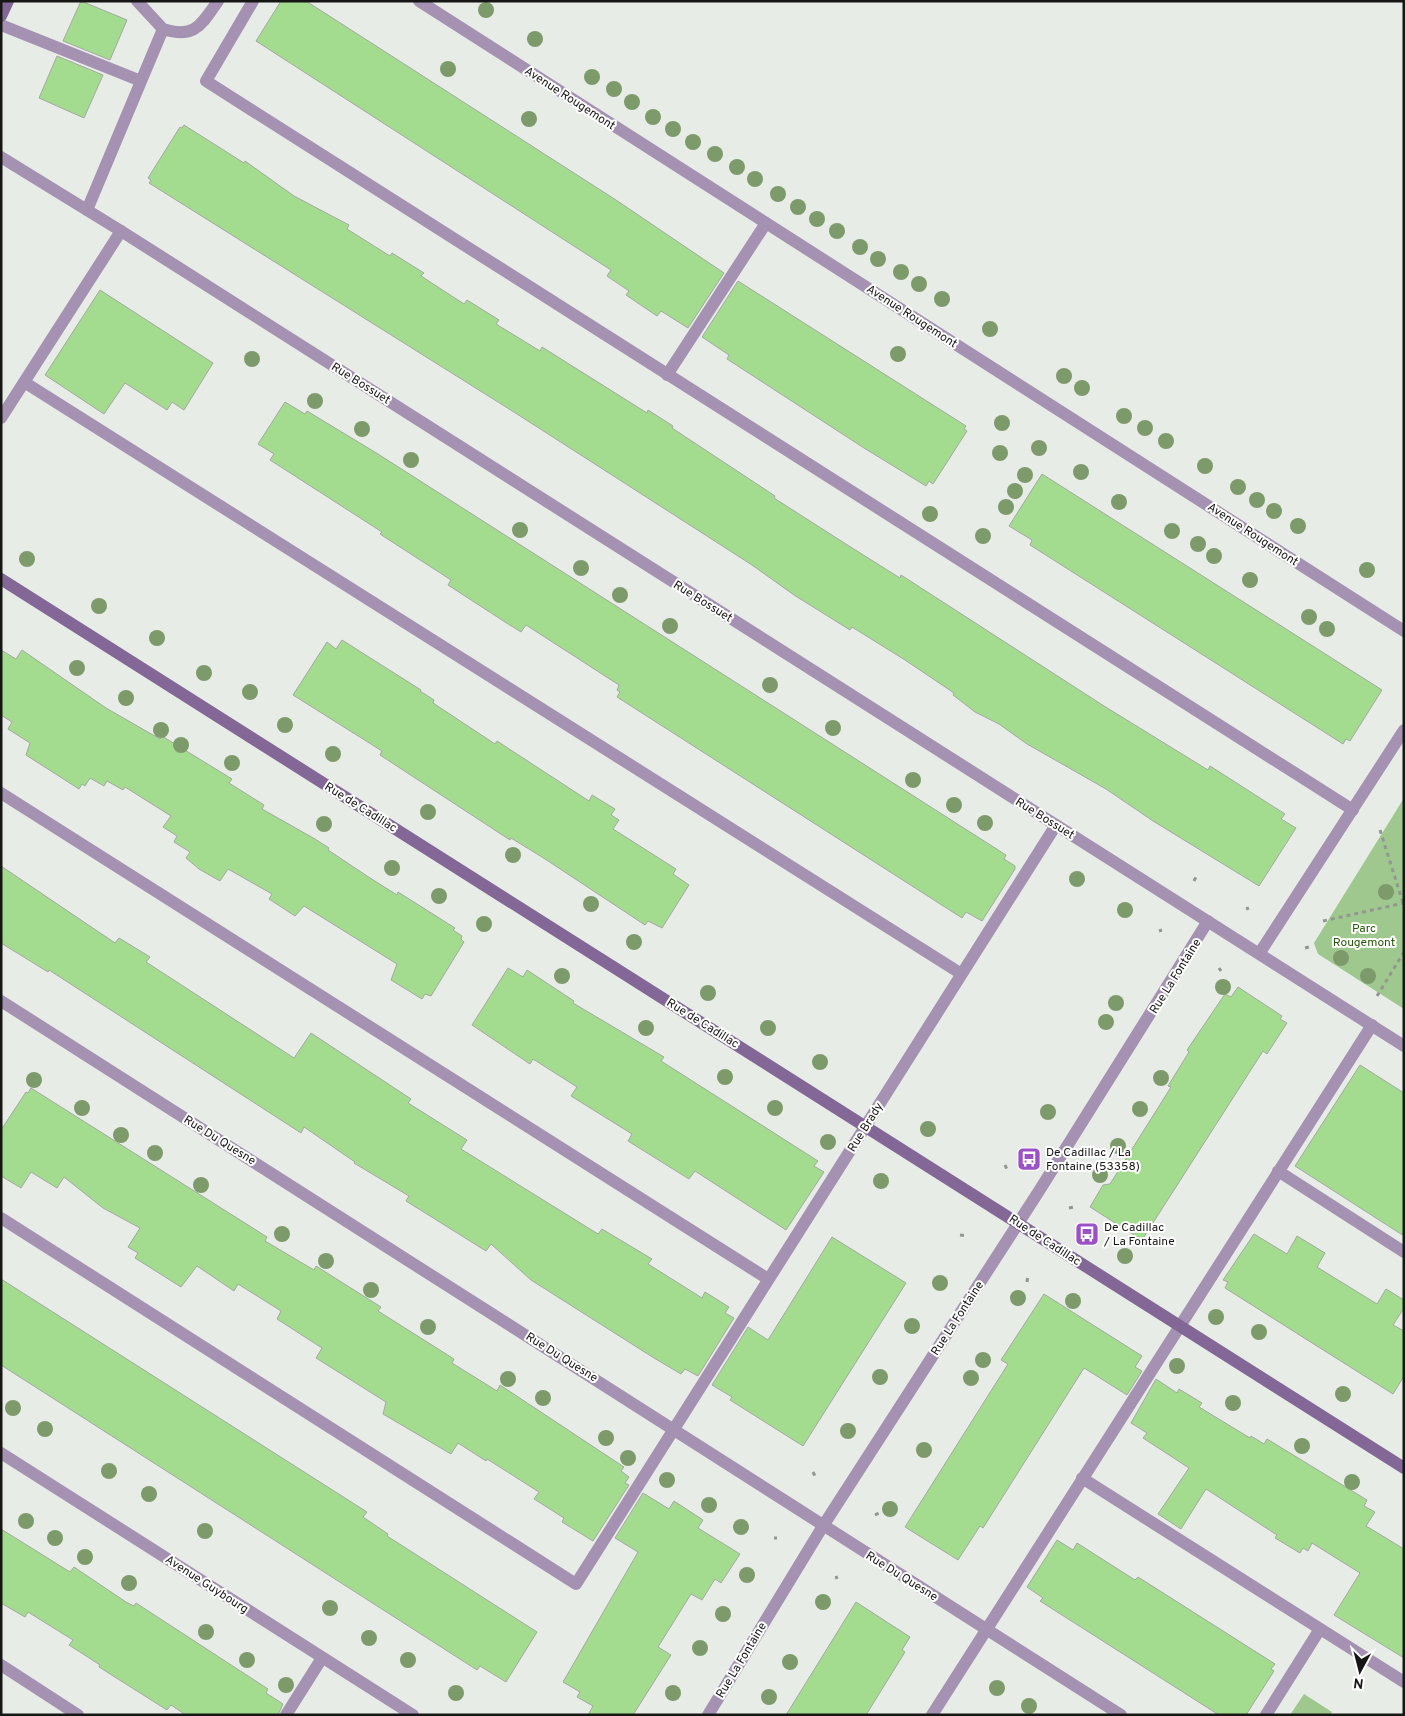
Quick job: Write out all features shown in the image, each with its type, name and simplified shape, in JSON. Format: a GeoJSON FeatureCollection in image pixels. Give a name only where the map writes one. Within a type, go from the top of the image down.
{"type":"FeatureCollection","features":[{"type":"Feature","properties":{"kind":"street"},"geometry":{"type":"LineString","coordinates":[[1,16],[8,1]]}},
{"type":"Feature","properties":{"kind":"street"},"geometry":{"type":"LineString","coordinates":[[137,1],[163,28],[186,32],[199,28],[218,1]]}},
{"type":"Feature","properties":{"kind":"street"},"geometry":{"type":"LineString","coordinates":[[253,1],[206,81],[1353,810]]}},
{"type":"Feature","properties":{"kind":"street","name":"Avenue Rougemont"},"geometry":{"type":"LineString","coordinates":[[420,1],[1404,631]]}},
{"type":"Feature","properties":{"kind":"street"},"geometry":{"type":"LineString","coordinates":[[1,25],[141,81]]}},
{"type":"Feature","properties":{"kind":"street"},"geometry":{"type":"LineString","coordinates":[[87,210],[163,28]]}},
{"type":"Feature","properties":{"kind":"street","name":"Rue Bossuet"},"geometry":{"type":"LineString","coordinates":[[1,157],[122,231],[1404,1046]]}},
{"type":"Feature","properties":{"kind":"street"},"geometry":{"type":"LineString","coordinates":[[667,375],[766,223]]}},
{"type":"Feature","properties":{"kind":"street"},"geometry":{"type":"LineString","coordinates":[[1,418],[122,231]]}},
{"type":"Feature","properties":{"kind":"street"},"geometry":{"type":"LineString","coordinates":[[24,382],[960,973]]}},
{"type":"Feature","properties":{"kind":"street","name":"Rue de Cadillac"},"geometry":{"type":"LineString","coordinates":[[1,579],[1404,1468]]}},
{"type":"Feature","properties":{"kind":"street"},"geometry":{"type":"LineString","coordinates":[[1259,954],[1404,730]]}},
{"type":"Feature","properties":{"kind":"street"},"geometry":{"type":"LineString","coordinates":[[1,793],[768,1279]]}},
{"type":"Feature","properties":{"kind":"street","name":"Rue Brady"},"geometry":{"type":"LineString","coordinates":[[1,1218],[576,1584],[866,1126],[960,973],[1056,825]]}},
{"type":"Feature","properties":{"kind":"street","name":"Rue La Fontaine"},"geometry":{"type":"LineString","coordinates":[[708,1715],[823,1526],[1018,1223],[1208,921]]}},
{"type":"Feature","properties":{"kind":"street","name":"Rue Du Quesne"},"geometry":{"type":"LineString","coordinates":[[1,1001],[1121,1715]]}},
{"type":"Feature","properties":{"kind":"street"},"geometry":{"type":"LineString","coordinates":[[932,1715],[1178,1325],[1372,1025]]}},
{"type":"Feature","properties":{"kind":"street"},"geometry":{"type":"LineString","coordinates":[[1278,1171],[1404,1252]]}},
{"type":"Feature","properties":{"kind":"street","name":"Avenue Guybourg"},"geometry":{"type":"LineString","coordinates":[[1,1453],[413,1715]]}},
{"type":"Feature","properties":{"kind":"street"},"geometry":{"type":"LineString","coordinates":[[1082,1478],[1404,1682]]}},
{"type":"Feature","properties":{"kind":"street"},"geometry":{"type":"LineString","coordinates":[[1266,1715],[1320,1629]]}},
{"type":"Feature","properties":{"kind":"street"},"geometry":{"type":"LineString","coordinates":[[286,1715],[322,1658]]}},
{"type":"Feature","properties":{"kind":"street"},"geometry":{"type":"LineString","coordinates":[[1,1665],[78,1715]]}},
{"type":"Feature","properties":{"kind":"path"},"geometry":{"type":"LineString","coordinates":[[1322,920],[1403,904],[1380,830]]}},
{"type":"Feature","properties":{"kind":"path"},"geometry":{"type":"LineString","coordinates":[[1377,996],[1404,952]]}},
{"type":"Feature","properties":{"kind":"path"},"geometry":{"type":"LineString","coordinates":[[1005,1165],[1008,1172]]}},
{"type":"Feature","properties":{"kind":"path"},"geometry":{"type":"LineString","coordinates":[[1069,1208],[1074,1206]]}},
{"type":"Feature","properties":{"kind":"path"},"geometry":{"type":"LineString","coordinates":[[960,1235],[967,1236]]}},
{"type":"Feature","properties":{"kind":"path"},"geometry":{"type":"LineString","coordinates":[[1027,1282],[1028,1275]]}},
{"type":"Feature","properties":{"kind":"path"},"geometry":{"type":"LineString","coordinates":[[812,1472],[816,1476]]}},
{"type":"Feature","properties":{"kind":"green space","name":"Parc Rougemont"},"geometry":{"type":"Polygon","coordinates":[[[1404,798],[1404,1009],[1318,954],[1314,943],[1404,798]]]}},
{"type":"Feature","properties":{"kind":"green space"},"geometry":{"type":"Polygon","coordinates":[[[1304,1694],[1332,1712],[1330,1715],[1290,1715],[1304,1694]]]}},
{"type":"Feature","properties":{"kind":"building"},"geometry":{"type":"Polygon","coordinates":[[[81,1],[127,20],[110,60],[63,41],[81,1]]]}},
{"type":"Feature","properties":{"kind":"building"},"geometry":{"type":"Polygon","coordinates":[[[281,1],[306,1],[616,200],[724,273],[688,328],[661,311],[657,316],[626,295],[629,291],[607,276],[611,270],[256,41],[281,1]]]}},
{"type":"Feature","properties":{"kind":"building"},"geometry":{"type":"Polygon","coordinates":[[[57,56],[103,75],[84,118],[39,98],[57,56]]]}},
{"type":"Feature","properties":{"kind":"building"},"geometry":{"type":"Polygon","coordinates":[[[184,125],[244,163],[245,161],[294,196],[349,225],[347,229],[390,256],[392,253],[424,273],[421,276],[464,304],[467,300],[499,320],[496,324],[540,351],[542,347],[647,413],[648,410],[775,496],[774,498],[849,546],[900,578],[901,575],[1104,706],[1208,770],[1210,766],[1285,814],[1281,819],[1296,828],[1259,886],[1153,821],[1106,789],[1027,744],[999,724],[975,712],[953,695],[954,693],[905,660],[852,627],[850,630],[794,595],[752,565],[517,414],[149,183],[151,180],[148,178],[180,127],[182,128],[184,125]]]}},
{"type":"Feature","properties":{"kind":"building"},"geometry":{"type":"Polygon","coordinates":[[[738,281],[966,426],[964,429],[967,431],[933,484],[929,481],[926,486],[864,448],[727,359],[729,355],[702,337],[738,281]]]}},
{"type":"Feature","properties":{"kind":"building"},"geometry":{"type":"Polygon","coordinates":[[[100,290],[213,363],[184,410],[172,402],[167,410],[125,383],[104,414],[45,375],[100,290]]]}},
{"type":"Feature","properties":{"kind":"building"},"geometry":{"type":"Polygon","coordinates":[[[285,402],[305,414],[307,411],[378,454],[1006,855],[1004,859],[1015,866],[1015,869],[982,921],[966,912],[962,918],[617,697],[620,692],[617,690],[619,685],[526,625],[521,632],[505,622],[448,585],[451,580],[380,534],[382,532],[270,460],[274,454],[258,444],[285,402]]]}},
{"type":"Feature","properties":{"kind":"building"},"geometry":{"type":"Polygon","coordinates":[[[1042,474],[1382,690],[1350,741],[1346,739],[1343,744],[1030,545],[1032,540],[1009,526],[1042,474]]]}},
{"type":"Feature","properties":{"kind":"building"},"geometry":{"type":"Polygon","coordinates":[[[342,640],[421,690],[434,700],[433,703],[495,744],[497,741],[589,801],[592,795],[615,809],[611,815],[619,820],[613,829],[676,869],[673,874],[689,885],[662,928],[648,921],[645,925],[542,857],[511,838],[510,840],[380,755],[382,751],[293,695],[327,642],[336,649],[342,640]]]}},
{"type":"Feature","properties":{"kind":"building"},"geometry":{"type":"Polygon","coordinates":[[[1,650],[16,659],[22,650],[106,708],[160,739],[162,736],[232,779],[229,783],[264,805],[262,809],[315,839],[329,848],[328,850],[397,895],[398,892],[455,928],[453,930],[462,936],[461,939],[464,942],[431,996],[425,994],[422,999],[391,980],[397,964],[304,906],[295,916],[269,899],[272,894],[228,869],[220,881],[199,869],[186,858],[190,852],[174,842],[177,836],[163,827],[171,816],[125,787],[123,790],[107,781],[104,786],[90,778],[85,786],[82,784],[79,789],[26,755],[30,743],[8,729],[12,722],[1,715],[1,650]]]}},
{"type":"Feature","properties":{"kind":"building"},"geometry":{"type":"Polygon","coordinates":[[[1,866],[115,943],[119,938],[150,957],[146,962],[294,1058],[311,1033],[411,1099],[408,1103],[467,1140],[461,1149],[598,1234],[602,1229],[652,1259],[648,1264],[702,1298],[705,1292],[729,1307],[725,1313],[734,1318],[698,1376],[685,1369],[681,1374],[654,1358],[531,1280],[491,1244],[486,1251],[406,1201],[409,1196],[354,1163],[304,1127],[301,1133],[49,970],[48,972],[1,943],[1,866]]]}},
{"type":"Feature","properties":{"kind":"building"},"geometry":{"type":"Polygon","coordinates":[[[508,968],[523,977],[527,970],[574,1001],[573,1003],[664,1057],[661,1061],[818,1161],[814,1166],[824,1172],[786,1230],[695,1171],[689,1179],[628,1141],[632,1134],[571,1096],[577,1087],[533,1059],[530,1064],[472,1025],[508,968]]]}},
{"type":"Feature","properties":{"kind":"building"},"geometry":{"type":"Polygon","coordinates":[[[1238,987],[1282,1016],[1280,1019],[1287,1023],[1267,1054],[1263,1051],[1142,1240],[1090,1207],[1103,1185],[1110,1184],[1171,1087],[1168,1086],[1189,1052],[1187,1050],[1225,994],[1231,997],[1238,987]]]}},
{"type":"Feature","properties":{"kind":"building"},"geometry":{"type":"Polygon","coordinates":[[[1360,1065],[1404,1093],[1404,1236],[1295,1166],[1360,1065]]]}},
{"type":"Feature","properties":{"kind":"building"},"geometry":{"type":"Polygon","coordinates":[[[31,1088],[267,1237],[265,1241],[314,1270],[316,1266],[381,1307],[378,1311],[454,1359],[452,1363],[497,1391],[500,1385],[624,1467],[621,1471],[629,1477],[625,1483],[629,1485],[593,1541],[562,1522],[564,1518],[534,1499],[539,1492],[487,1459],[486,1461],[458,1443],[451,1454],[383,1414],[386,1402],[316,1358],[322,1348],[277,1319],[281,1311],[238,1284],[234,1291],[197,1266],[181,1287],[135,1258],[138,1253],[128,1247],[140,1228],[103,1208],[64,1177],[57,1188],[31,1172],[21,1188],[1,1176],[1,1130],[26,1092],[28,1093],[31,1088]]]}},
{"type":"Feature","properties":{"kind":"building"},"geometry":{"type":"Polygon","coordinates":[[[1254,1234],[1287,1254],[1297,1236],[1325,1253],[1317,1267],[1377,1304],[1386,1289],[1404,1300],[1404,1308],[1393,1325],[1404,1331],[1404,1376],[1393,1394],[1225,1288],[1228,1282],[1223,1280],[1254,1234]]]}},
{"type":"Feature","properties":{"kind":"building"},"geometry":{"type":"Polygon","coordinates":[[[832,1237],[906,1283],[803,1446],[730,1400],[732,1397],[712,1385],[748,1327],[768,1340],[832,1237]]]}},
{"type":"Feature","properties":{"kind":"building"},"geometry":{"type":"Polygon","coordinates":[[[1,1279],[367,1512],[363,1517],[388,1534],[387,1536],[537,1632],[506,1682],[480,1666],[477,1670],[1,1365],[1,1279]]]}},
{"type":"Feature","properties":{"kind":"building"},"geometry":{"type":"Polygon","coordinates":[[[1044,1294],[1142,1356],[1135,1367],[1142,1371],[1127,1395],[1084,1368],[983,1528],[980,1526],[958,1560],[905,1527],[1008,1364],[1001,1360],[1044,1294]]]}},
{"type":"Feature","properties":{"kind":"building"},"geometry":{"type":"Polygon","coordinates":[[[1156,1379],[1177,1393],[1179,1389],[1202,1403],[1199,1407],[1250,1438],[1251,1436],[1264,1444],[1267,1439],[1367,1500],[1364,1506],[1375,1512],[1366,1526],[1404,1549],[1404,1658],[1334,1615],[1360,1573],[1312,1543],[1308,1551],[1303,1548],[1300,1553],[1275,1538],[1277,1535],[1206,1489],[1181,1529],[1158,1514],[1189,1468],[1143,1438],[1147,1433],[1131,1423],[1156,1379]]]}},
{"type":"Feature","properties":{"kind":"building"},"geometry":{"type":"Polygon","coordinates":[[[643,1493],[669,1509],[674,1501],[703,1520],[698,1528],[740,1554],[721,1583],[715,1579],[702,1600],[691,1594],[658,1647],[671,1655],[633,1715],[588,1715],[593,1706],[577,1697],[580,1692],[563,1682],[638,1552],[615,1538],[643,1493]]]}},
{"type":"Feature","properties":{"kind":"building"},"geometry":{"type":"Polygon","coordinates":[[[1,1529],[70,1572],[74,1567],[126,1602],[134,1606],[136,1603],[268,1689],[266,1693],[283,1704],[278,1715],[186,1715],[171,1705],[167,1710],[99,1667],[100,1665],[69,1645],[73,1640],[28,1612],[25,1617],[1,1603],[1,1529]]]}},
{"type":"Feature","properties":{"kind":"building"},"geometry":{"type":"Polygon","coordinates":[[[1057,1540],[1073,1550],[1077,1543],[1135,1580],[1138,1577],[1275,1664],[1271,1669],[1274,1671],[1246,1715],[1219,1715],[1040,1601],[1043,1598],[1027,1587],[1057,1540]]]}},
{"type":"Feature","properties":{"kind":"building"},"geometry":{"type":"Polygon","coordinates":[[[856,1602],[910,1637],[902,1650],[905,1652],[866,1715],[786,1715],[856,1602]]]}},
{"type":"Feature","properties":{"kind":"place","name":"De Cadillac / La Fontaine (53358)"},"geometry":{"type":"Point","coordinates":[1029,1159]}},
{"type":"Feature","properties":{"kind":"place","name":"De Cadillac / La Fontaine"},"geometry":{"type":"Point","coordinates":[1087,1234]}}]}
